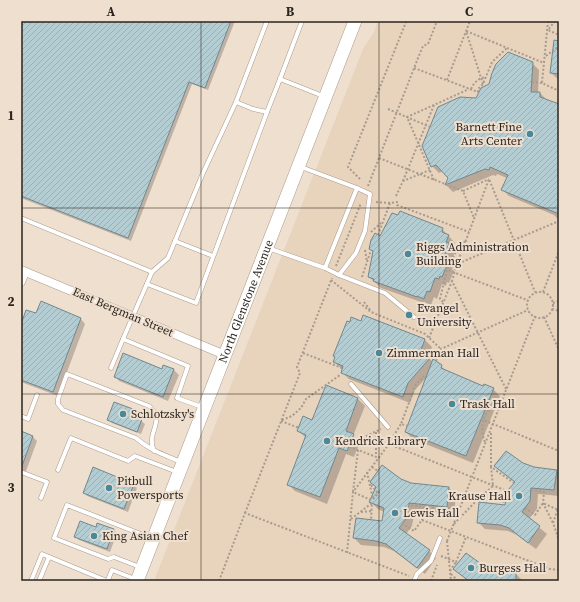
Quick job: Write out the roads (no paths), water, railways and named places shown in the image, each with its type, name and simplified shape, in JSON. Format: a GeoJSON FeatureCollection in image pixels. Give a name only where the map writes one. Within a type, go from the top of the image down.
{"type":"FeatureCollection","features":[{"type":"Feature","properties":{"kind":"main road","name":"North Glenstone Avenue"},"geometry":{"type":"LineString","coordinates":[[139,576],[355,21]]}},
{"type":"Feature","properties":{"kind":"street","name":"East Bergman Street"},"geometry":{"type":"LineString","coordinates":[[23,271],[225,355]]}},
{"type":"Feature","properties":{"kind":"street"},"geometry":{"type":"LineString","coordinates":[[21,282],[23,271]]}},
{"type":"Feature","properties":{"kind":"lane"},"geometry":{"type":"LineString","coordinates":[[111,368],[152,272],[168,258],[203,173],[236,102],[267,21]]}},
{"type":"Feature","properties":{"kind":"lane"},"geometry":{"type":"LineString","coordinates":[[147,284],[196,302],[302,21]]}},
{"type":"Feature","properties":{"kind":"lane"},"geometry":{"type":"LineString","coordinates":[[280,79],[325,97]]}},
{"type":"Feature","properties":{"kind":"lane"},"geometry":{"type":"LineString","coordinates":[[236,102],[253,109],[267,112]]}},
{"type":"Feature","properties":{"kind":"lane"},"geometry":{"type":"LineString","coordinates":[[298,166],[370,194],[365,231],[356,254],[339,275]]}},
{"type":"Feature","properties":{"kind":"lane"},"geometry":{"type":"LineString","coordinates":[[325,268],[357,188]]}},
{"type":"Feature","properties":{"kind":"lane"},"geometry":{"type":"LineString","coordinates":[[21,218],[152,272]]}},
{"type":"Feature","properties":{"kind":"lane"},"geometry":{"type":"LineString","coordinates":[[175,241],[213,256]]}},
{"type":"Feature","properties":{"kind":"lane"},"geometry":{"type":"LineString","coordinates":[[266,248],[325,268],[385,293],[414,317]]}},
{"type":"Feature","properties":{"kind":"lane"},"geometry":{"type":"LineString","coordinates":[[123,340],[188,366],[177,398],[204,408]]}},
{"type":"Feature","properties":{"kind":"lane"},"geometry":{"type":"LineString","coordinates":[[154,451],[151,444],[151,437],[157,417],[149,406],[67,374],[58,399],[58,404],[63,410],[136,438],[144,446],[181,468]]}},
{"type":"Feature","properties":{"kind":"lane"},"geometry":{"type":"LineString","coordinates":[[351,384],[388,427]]}},
{"type":"Feature","properties":{"kind":"lane"},"geometry":{"type":"LineString","coordinates":[[21,416],[28,418],[37,395]]}},
{"type":"Feature","properties":{"kind":"lane"},"geometry":{"type":"LineString","coordinates":[[58,470],[71,438],[128,461],[135,456],[181,468]]}},
{"type":"Feature","properties":{"kind":"lane"},"geometry":{"type":"LineString","coordinates":[[21,472],[47,482],[41,498]]}},
{"type":"Feature","properties":{"kind":"lane"},"geometry":{"type":"LineString","coordinates":[[139,576],[114,557],[108,559],[54,538],[67,505],[153,539]]}},
{"type":"Feature","properties":{"kind":"lane"},"geometry":{"type":"LineString","coordinates":[[414,580],[417,574],[431,561],[440,538]]}},
{"type":"Feature","properties":{"kind":"lane"},"geometry":{"type":"LineString","coordinates":[[31,581],[42,554],[108,581],[112,570],[139,576]]}},
{"type":"Feature","properties":{"kind":"lane"},"geometry":{"type":"LineString","coordinates":[[39,581],[49,557]]}},
{"type":"Feature","properties":{"kind":"place","name":"Barnett Fine Arts Center"},"geometry":{"type":"Point","coordinates":[530,134]}},
{"type":"Feature","properties":{"kind":"place","name":"Riggs Administration Building"},"geometry":{"type":"Point","coordinates":[408,254]}},
{"type":"Feature","properties":{"kind":"place","name":"Evangel University"},"geometry":{"type":"Point","coordinates":[409,315]}},
{"type":"Feature","properties":{"kind":"place","name":"Zimmerman Hall"},"geometry":{"type":"Point","coordinates":[379,353]}},
{"type":"Feature","properties":{"kind":"place","name":"Trask Hall"},"geometry":{"type":"Point","coordinates":[452,404]}},
{"type":"Feature","properties":{"kind":"place","name":"Schlotzsky's"},"geometry":{"type":"Point","coordinates":[123,414]}},
{"type":"Feature","properties":{"kind":"place","name":"Kendrick Library"},"geometry":{"type":"Point","coordinates":[327,441]}},
{"type":"Feature","properties":{"kind":"place","name":"Pitbull Powersports"},"geometry":{"type":"Point","coordinates":[109,488]}},
{"type":"Feature","properties":{"kind":"place","name":"Krause Hall"},"geometry":{"type":"Point","coordinates":[519,496]}},
{"type":"Feature","properties":{"kind":"place","name":"Lewis Hall"},"geometry":{"type":"Point","coordinates":[395,513]}},
{"type":"Feature","properties":{"kind":"place","name":"King Asian Chef"},"geometry":{"type":"Point","coordinates":[94,536]}},
{"type":"Feature","properties":{"kind":"place","name":"Burgess Hall"},"geometry":{"type":"Point","coordinates":[471,568]}}]}
